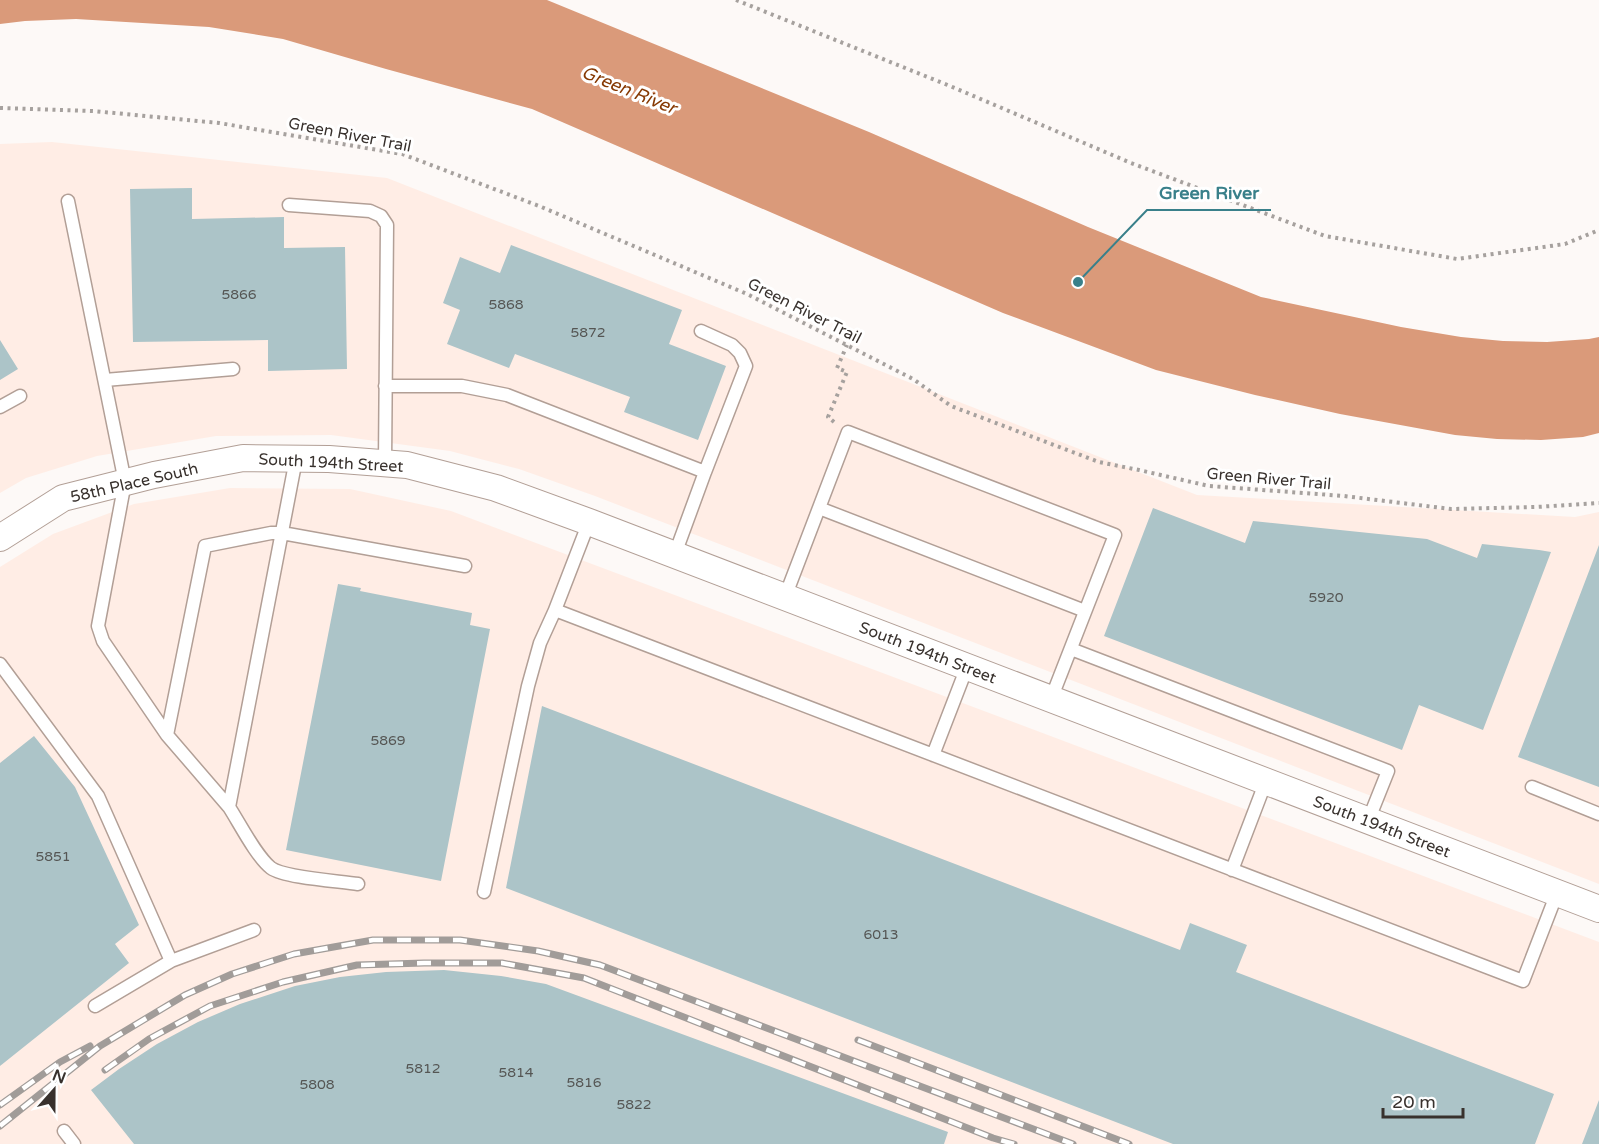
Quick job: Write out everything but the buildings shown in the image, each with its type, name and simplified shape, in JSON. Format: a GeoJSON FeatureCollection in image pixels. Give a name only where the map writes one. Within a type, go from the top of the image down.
{"type":"FeatureCollection","features":[{"type":"Feature","properties":{"kind":"street","name":"58th Place South"},"geometry":{"type":"LineString","coordinates":[[0,538],[63,498],[154,475],[243,458]]}},
{"type":"Feature","properties":{"kind":"street","name":"South 194th Street"},"geometry":{"type":"LineString","coordinates":[[243,458],[329,459],[407,465],[496,488],[675,554],[1599,909]]}},
{"type":"Feature","properties":{"kind":"lane"},"geometry":{"type":"LineString","coordinates":[[68,201],[125,482],[98,626],[103,641],[167,735],[229,807],[261,856],[272,868],[283,874],[358,884]]}},
{"type":"Feature","properties":{"kind":"lane"},"geometry":{"type":"LineString","coordinates":[[289,205],[370,211],[381,216],[387,225],[385,464]]}},
{"type":"Feature","properties":{"kind":"lane"},"geometry":{"type":"LineString","coordinates":[[675,554],[746,366],[740,352],[732,345],[701,331]]}},
{"type":"Feature","properties":{"kind":"lane"},"geometry":{"type":"LineString","coordinates":[[105,380],[233,369]]}},
{"type":"Feature","properties":{"kind":"lane"},"geometry":{"type":"LineString","coordinates":[[386,386],[462,386],[507,395],[705,472]]}},
{"type":"Feature","properties":{"kind":"lane"},"geometry":{"type":"LineString","coordinates":[[0,407],[20,396]]}},
{"type":"Feature","properties":{"kind":"lane"},"geometry":{"type":"LineString","coordinates":[[785,597],[848,432],[1115,535],[1051,699]]}},
{"type":"Feature","properties":{"kind":"lane"},"geometry":{"type":"LineString","coordinates":[[229,807],[296,459]]}},
{"type":"Feature","properties":{"kind":"lane"},"geometry":{"type":"LineString","coordinates":[[819,508],[1085,611]]}},
{"type":"Feature","properties":{"kind":"lane"},"geometry":{"type":"LineString","coordinates":[[484,892],[528,686],[540,643],[589,522]]}},
{"type":"Feature","properties":{"kind":"lane"},"geometry":{"type":"LineString","coordinates":[[167,735],[205,546],[271,533],[282,533],[465,566]]}},
{"type":"Feature","properties":{"kind":"lane"},"geometry":{"type":"LineString","coordinates":[[555,610],[1523,981],[1557,893]]}},
{"type":"Feature","properties":{"kind":"lane"},"geometry":{"type":"LineString","coordinates":[[1071,649],[1388,771],[1368,820]]}},
{"type":"Feature","properties":{"kind":"lane"},"geometry":{"type":"LineString","coordinates":[[0,664],[98,795],[171,962]]}},
{"type":"Feature","properties":{"kind":"lane"},"geometry":{"type":"LineString","coordinates":[[933,755],[967,667]]}},
{"type":"Feature","properties":{"kind":"lane"},"geometry":{"type":"LineString","coordinates":[[1232,870],[1266,781]]}},
{"type":"Feature","properties":{"kind":"lane"},"geometry":{"type":"LineString","coordinates":[[1532,787],[1599,814]]}},
{"type":"Feature","properties":{"kind":"lane"},"geometry":{"type":"LineString","coordinates":[[95,1006],[171,962],[254,930]]}},
{"type":"Feature","properties":{"kind":"lane"},"geometry":{"type":"LineString","coordinates":[[64,1131],[74,1144]]}},
{"type":"Feature","properties":{"kind":"path"},"geometry":{"type":"LineString","coordinates":[[736,0],[1131,163],[1325,236],[1457,259],[1565,244],[1599,230]]}},
{"type":"Feature","properties":{"kind":"path","name":"Green River Trail"},"geometry":{"type":"LineString","coordinates":[[0,108],[93,111],[219,123],[402,154],[539,206],[747,294],[913,379],[951,406],[1099,462],[1209,486],[1344,496],[1451,509],[1599,503]]}},
{"type":"Feature","properties":{"kind":"path"},"geometry":{"type":"LineString","coordinates":[[847,345],[837,368],[848,372],[828,417],[848,432]]}},
{"type":"Feature","properties":{"kind":"shaded area"},"geometry":{"type":"Polygon","coordinates":[[[52,142],[387,178],[1197,495],[1575,517],[1599,512],[1599,884],[595,496],[519,469],[450,451],[331,435],[216,436],[97,456],[26,478],[0,493],[0,144],[52,142]]]}},
{"type":"Feature","properties":{"kind":"shaded area"},"geometry":{"type":"Polygon","coordinates":[[[230,488],[350,489],[451,511],[1599,942],[1599,1144],[0,1144],[0,567],[53,534],[134,504],[230,488]]]}},
{"type":"Feature","properties":{"kind":"water"},"geometry":{"type":"Polygon","coordinates":[[[0,0],[547,0],[869,132],[1088,227],[1261,297],[1401,327],[1461,337],[1547,342],[1599,337],[1599,433],[1583,437],[1541,440],[1455,435],[1340,414],[1156,370],[1003,313],[532,109],[283,39],[209,27],[76,19],[0,24],[0,0]]]}},
{"type":"Feature","properties":{"kind":"railway"},"geometry":{"type":"LineString","coordinates":[[0,1126],[100,1046],[185,995],[232,974],[294,954],[373,940],[460,940],[538,951],[600,965],[1073,1144]]}},
{"type":"Feature","properties":{"kind":"railway"},"geometry":{"type":"LineString","coordinates":[[105,1070],[149,1039],[210,1006],[283,982],[357,965],[502,963],[584,978],[993,1138],[1014,1144]]}},
{"type":"Feature","properties":{"kind":"railway"},"geometry":{"type":"LineString","coordinates":[[858,1040],[1129,1144]]}},
{"type":"Feature","properties":{"kind":"railway"},"geometry":{"type":"LineString","coordinates":[[0,1105],[60,1062],[90,1046]]}},
{"type":"Feature","properties":{"kind":"place","name":"Green River"},"geometry":{"type":"Point","coordinates":[1078,282]}}]}
